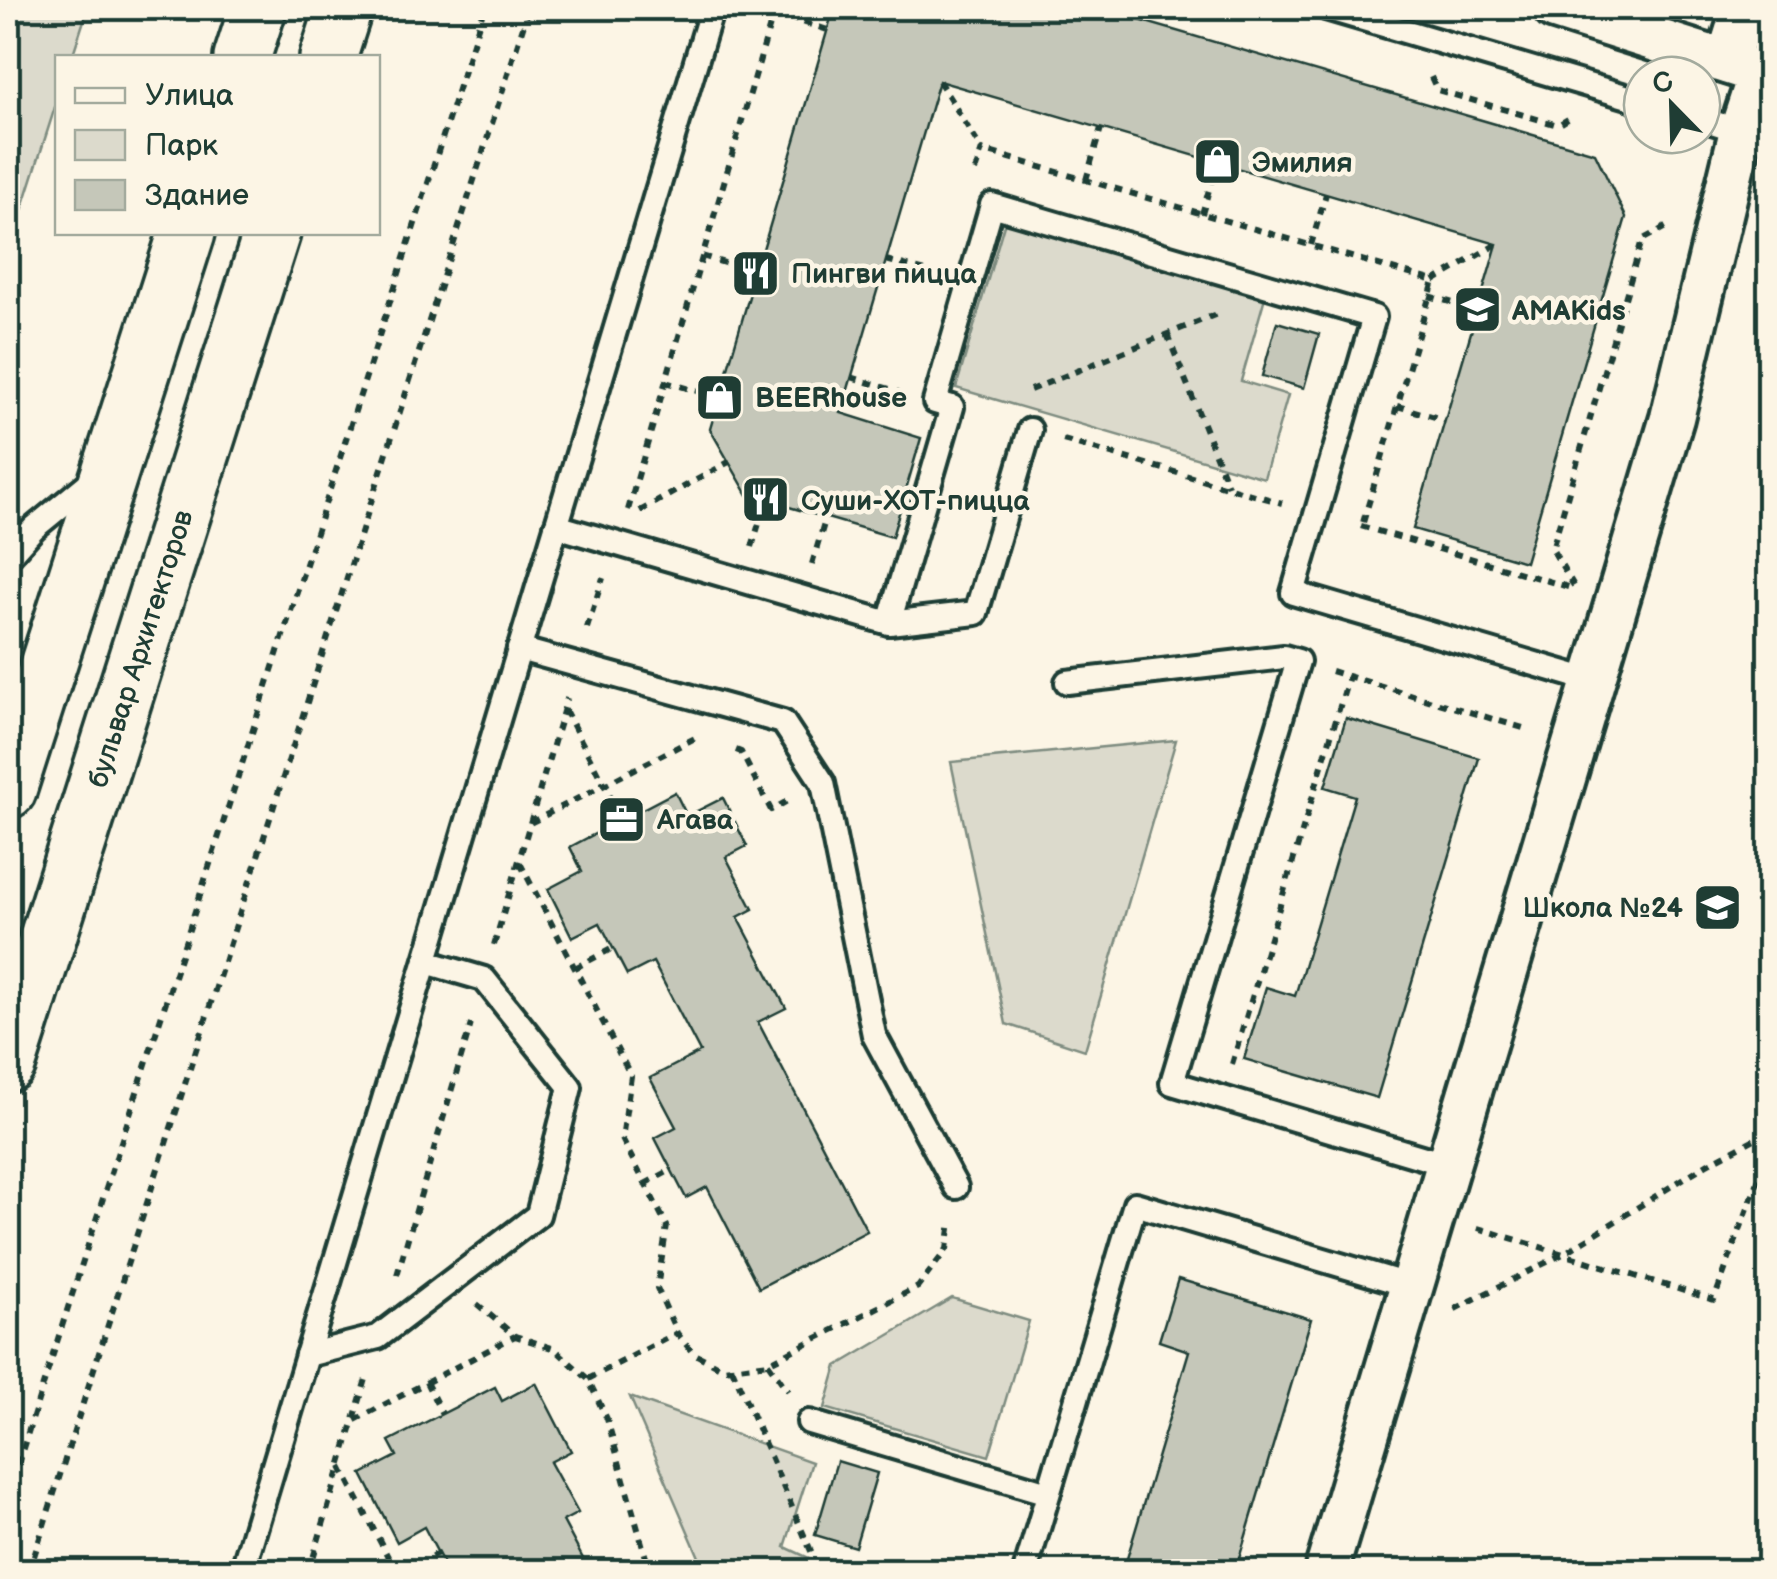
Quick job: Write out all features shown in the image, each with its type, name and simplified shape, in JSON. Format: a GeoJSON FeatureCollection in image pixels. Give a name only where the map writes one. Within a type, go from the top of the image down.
{"type":"FeatureCollection","features":[{"type":"Feature","properties":{"kind":"main road"},"geometry":{"type":"LineString","coordinates":[[243,55],[258,8]]}},
{"type":"Feature","properties":{"kind":"main road"},"geometry":{"type":"LineString","coordinates":[[329,55],[344,8]]}},
{"type":"Feature","properties":{"kind":"main road"},"geometry":{"type":"LineString","coordinates":[[8,790],[185,235]]}},
{"type":"Feature","properties":{"kind":"main road","name":"бульвар Архитекторов"},"geometry":{"type":"LineString","coordinates":[[8,1063],[271,235]]}},
{"type":"Feature","properties":{"kind":"street"},"geometry":{"type":"LineString","coordinates":[[1555,8],[1752,70]]}},
{"type":"Feature","properties":{"kind":"street"},"geometry":{"type":"LineString","coordinates":[[1722,125],[1752,70],[1744,8]]}},
{"type":"Feature","properties":{"kind":"street"},"geometry":{"type":"LineString","coordinates":[[1326,1572],[1672,418],[1717,155]]}},
{"type":"Feature","properties":{"kind":"lane"},"geometry":{"type":"LineString","coordinates":[[242,1572],[712,8]]}},
{"type":"Feature","properties":{"kind":"lane"},"geometry":{"type":"LineString","coordinates":[[1326,8],[1622,95]]}},
{"type":"Feature","properties":{"kind":"lane"},"geometry":{"type":"LineString","coordinates":[[889,623],[952,407],[934,402],[992,205],[1374,317],[1292,593],[1593,681]]}},
{"type":"Feature","properties":{"kind":"lane"},"geometry":{"type":"LineString","coordinates":[[556,526],[889,623],[976,613],[1030,430]]}},
{"type":"Feature","properties":{"kind":"lane"},"geometry":{"type":"LineString","coordinates":[[8,556],[34,528],[113,463]]}},
{"type":"Feature","properties":{"kind":"lane"},"geometry":{"type":"LineString","coordinates":[[520,648],[783,722],[823,783],[874,1035],[956,1186]]}},
{"type":"Feature","properties":{"kind":"lane"},"geometry":{"type":"LineString","coordinates":[[1066,682],[1284,656],[1298,661],[1172,1083],[1448,1165]]}},
{"type":"Feature","properties":{"kind":"lane"},"geometry":{"type":"LineString","coordinates":[[308,1355],[378,1337],[538,1215],[570,1087],[484,979],[426,962]]}},
{"type":"Feature","properties":{"kind":"lane"},"geometry":{"type":"LineString","coordinates":[[1024,1572],[1135,1204],[1411,1286]]}},
{"type":"Feature","properties":{"kind":"lane"},"geometry":{"type":"LineString","coordinates":[[810,1422],[1048,1493]]}},
{"type":"Feature","properties":{"kind":"path"},"geometry":{"type":"LineString","coordinates":[[8,1495],[484,8]]}},
{"type":"Feature","properties":{"kind":"path"},"geometry":{"type":"LineString","coordinates":[[29,1572],[529,8]]}},
{"type":"Feature","properties":{"kind":"path"},"geometry":{"type":"LineString","coordinates":[[729,462],[625,518],[774,10],[828,30]]}},
{"type":"Feature","properties":{"kind":"path"},"geometry":{"type":"LineString","coordinates":[[939,81],[982,150]]}},
{"type":"Feature","properties":{"kind":"path"},"geometry":{"type":"LineString","coordinates":[[1436,90],[1558,125]]}},
{"type":"Feature","properties":{"kind":"path"},"geometry":{"type":"LineString","coordinates":[[1086,180],[1101,128]]}},
{"type":"Feature","properties":{"kind":"path"},"geometry":{"type":"LineString","coordinates":[[1202,214],[1218,162]]}},
{"type":"Feature","properties":{"kind":"path"},"geometry":{"type":"LineString","coordinates":[[1311,245],[1326,194]]}},
{"type":"Feature","properties":{"kind":"path"},"geometry":{"type":"LineString","coordinates":[[1030,430],[1575,589],[1552,548],[1642,240],[1685,216]]}},
{"type":"Feature","properties":{"kind":"path"},"geometry":{"type":"LineString","coordinates":[[1434,281],[1497,244]]}},
{"type":"Feature","properties":{"kind":"path"},"geometry":{"type":"LineString","coordinates":[[702,256],[756,272]]}},
{"type":"Feature","properties":{"kind":"path"},"geometry":{"type":"LineString","coordinates":[[1026,392],[1356,258]]}},
{"type":"Feature","properties":{"kind":"path"},"geometry":{"type":"LineString","coordinates":[[886,260],[944,276]]}},
{"type":"Feature","properties":{"kind":"path"},"geometry":{"type":"LineString","coordinates":[[1430,296],[1478,310]]}},
{"type":"Feature","properties":{"kind":"path"},"geometry":{"type":"LineString","coordinates":[[1167,334],[1229,488]]}},
{"type":"Feature","properties":{"kind":"path"},"geometry":{"type":"LineString","coordinates":[[852,378],[910,395]]}},
{"type":"Feature","properties":{"kind":"path"},"geometry":{"type":"LineString","coordinates":[[665,382],[720,397]]}},
{"type":"Feature","properties":{"kind":"path"},"geometry":{"type":"LineString","coordinates":[[1398,406],[1445,420]]}},
{"type":"Feature","properties":{"kind":"path"},"geometry":{"type":"LineString","coordinates":[[750,555],[766,500]]}},
{"type":"Feature","properties":{"kind":"path"},"geometry":{"type":"LineString","coordinates":[[810,572],[826,518]]}},
{"type":"Feature","properties":{"kind":"path"},"geometry":{"type":"LineString","coordinates":[[595,598],[618,544]]}},
{"type":"Feature","properties":{"kind":"path"},"geometry":{"type":"LineString","coordinates":[[1298,661],[1574,743]]}},
{"type":"Feature","properties":{"kind":"path"},"geometry":{"type":"LineString","coordinates":[[1230,1070],[1349,676]]}},
{"type":"Feature","properties":{"kind":"path"},"geometry":{"type":"LineString","coordinates":[[309,1572],[564,708],[622,820]]}},
{"type":"Feature","properties":{"kind":"path"},"geometry":{"type":"LineString","coordinates":[[530,823],[693,738],[709,742]]}},
{"type":"Feature","properties":{"kind":"path"},"geometry":{"type":"LineString","coordinates":[[725,747],[741,752],[772,810],[823,783]]}},
{"type":"Feature","properties":{"kind":"path"},"geometry":{"type":"LineString","coordinates":[[519,860],[631,1076],[622,1139],[667,1226],[657,1288],[677,1333],[694,1353],[724,1370],[768,1364],[918,1287],[947,1249],[956,1186]]}},
{"type":"Feature","properties":{"kind":"path"},"geometry":{"type":"LineString","coordinates":[[575,968],[613,948]]}},
{"type":"Feature","properties":{"kind":"path"},"geometry":{"type":"LineString","coordinates":[[1396,1338],[1563,1254],[1770,1130]]}},
{"type":"Feature","properties":{"kind":"path"},"geometry":{"type":"LineString","coordinates":[[1434,1214],[1714,1300],[1770,1149]]}},
{"type":"Feature","properties":{"kind":"path"},"geometry":{"type":"LineString","coordinates":[[645,1184],[671,1170]]}},
{"type":"Feature","properties":{"kind":"path"},"geometry":{"type":"LineString","coordinates":[[452,1282],[514,1336],[556,1349],[588,1379],[607,1419],[650,1572]]}},
{"type":"Feature","properties":{"kind":"path"},"geometry":{"type":"LineString","coordinates":[[588,1379],[677,1333]]}},
{"type":"Feature","properties":{"kind":"path"},"geometry":{"type":"LineString","coordinates":[[354,1420],[514,1336]]}},
{"type":"Feature","properties":{"kind":"path"},"geometry":{"type":"LineString","coordinates":[[732,1368],[820,1572]]}},
{"type":"Feature","properties":{"kind":"path"},"geometry":{"type":"LineString","coordinates":[[426,1382],[442,1414]]}},
{"type":"Feature","properties":{"kind":"path"},"geometry":{"type":"LineString","coordinates":[[340,1466],[400,1572],[438,1553]]}},
{"type":"Feature","properties":{"kind":"green space"},"geometry":{"type":"Polygon","coordinates":[[[8,8],[88,8],[73,55],[55,55],[55,107],[8,254],[8,8]]]}},
{"type":"Feature","properties":{"kind":"green space"},"geometry":{"type":"Polygon","coordinates":[[[1005,221],[1265,297],[1241,381],[1288,395],[1264,478],[956,388],[1005,221]]]}},
{"type":"Feature","properties":{"kind":"green space"},"geometry":{"type":"Polygon","coordinates":[[[1176,740],[1085,1050],[1006,1024],[951,762],[1176,740]]]}},
{"type":"Feature","properties":{"kind":"green space"},"geometry":{"type":"Polygon","coordinates":[[[952,1298],[1029,1321],[989,1456],[825,1408],[837,1366],[952,1298]]]}},
{"type":"Feature","properties":{"kind":"green space"},"geometry":{"type":"Polygon","coordinates":[[[630,1397],[812,1462],[785,1547],[837,1571],[705,1571],[630,1397]]]}},
{"type":"Feature","properties":{"kind":"building"},"geometry":{"type":"Polygon","coordinates":[[[834,8],[1098,8],[1595,153],[1626,217],[1525,562],[1413,529],[1497,244],[939,81],[841,413],[921,438],[892,537],[748,495],[710,429],[834,8]]]}},
{"type":"Feature","properties":{"kind":"building"},"geometry":{"type":"Polygon","coordinates":[[[1277,322],[1319,334],[1304,388],[1262,376],[1277,322]]]}},
{"type":"Feature","properties":{"kind":"building"},"geometry":{"type":"Polygon","coordinates":[[[1346,718],[1479,758],[1377,1098],[1244,1059],[1266,987],[1295,996],[1355,796],[1325,787],[1346,718]]]}},
{"type":"Feature","properties":{"kind":"building"},"geometry":{"type":"Polygon","coordinates":[[[675,792],[687,816],[723,798],[747,846],[726,857],[753,909],[738,917],[786,1008],[758,1022],[867,1231],[759,1288],[707,1187],[686,1198],[655,1138],[676,1127],[650,1078],[700,1052],[653,962],[627,975],[600,923],[572,937],[548,889],[582,871],[570,847],[675,792]]]}},
{"type":"Feature","properties":{"kind":"building"},"geometry":{"type":"Polygon","coordinates":[[[1178,1279],[1311,1319],[1235,1572],[1123,1572],[1189,1351],[1159,1341],[1178,1279]]]}},
{"type":"Feature","properties":{"kind":"building"},"geometry":{"type":"Polygon","coordinates":[[[536,1383],[571,1451],[550,1462],[578,1513],[563,1521],[590,1572],[448,1572],[424,1527],[397,1542],[362,1474],[397,1456],[389,1441],[495,1387],[502,1401],[536,1383]]]}},
{"type":"Feature","properties":{"kind":"building"},"geometry":{"type":"Polygon","coordinates":[[[837,1461],[877,1473],[855,1547],[815,1535],[837,1461]]]}},
{"type":"Feature","properties":{"kind":"place","name":"Эмилия"},"geometry":{"type":"Point","coordinates":[1217,162]}},
{"type":"Feature","properties":{"kind":"place","name":"Пингви пицца"},"geometry":{"type":"Point","coordinates":[756,273]}},
{"type":"Feature","properties":{"kind":"place","name":"AMAKids"},"geometry":{"type":"Point","coordinates":[1477,310]}},
{"type":"Feature","properties":{"kind":"place","name":"BEERhouse"},"geometry":{"type":"Point","coordinates":[720,397]}},
{"type":"Feature","properties":{"kind":"place","name":"Суши-ХОТ-пицца"},"geometry":{"type":"Point","coordinates":[766,500]}},
{"type":"Feature","properties":{"kind":"place","name":"Агава"},"geometry":{"type":"Point","coordinates":[622,819]}},
{"type":"Feature","properties":{"kind":"place","name":"Школа №24"},"geometry":{"type":"Point","coordinates":[1718,907]}}]}
